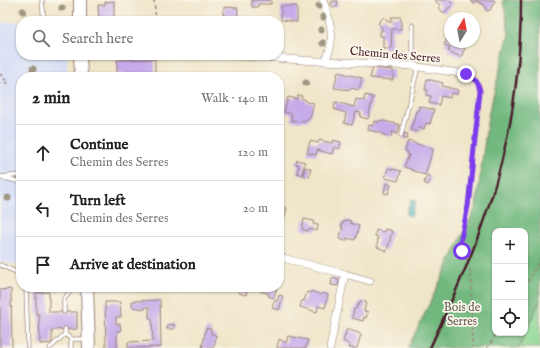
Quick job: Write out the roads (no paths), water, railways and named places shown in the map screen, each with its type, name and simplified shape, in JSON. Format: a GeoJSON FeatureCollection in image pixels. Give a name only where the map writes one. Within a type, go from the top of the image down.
{"type":"FeatureCollection","features":[{"type":"Feature","properties":{"kind":"main road"},"geometry":{"type":"LineString","coordinates":[[80,0],[80,16]]}},
{"type":"Feature","properties":{"kind":"main road"},"geometry":{"type":"LineString","coordinates":[[80,60],[81,72]]}},
{"type":"Feature","properties":{"kind":"main road"},"geometry":{"type":"LineString","coordinates":[[87,292],[89,344]]}},
{"type":"Feature","properties":{"kind":"street"},"geometry":{"type":"LineString","coordinates":[[323,0],[331,25],[332,44],[330,52],[325,60]]}},
{"type":"Feature","properties":{"kind":"street","name":"Chemin des Serres"},"geometry":{"type":"LineString","coordinates":[[284,59],[415,66],[466,74]]}},
{"type":"Feature","properties":{"kind":"street"},"geometry":{"type":"LineString","coordinates":[[284,258],[370,281]]}},
{"type":"Feature","properties":{"kind":"street"},"geometry":{"type":"LineString","coordinates":[[330,348],[345,274]]}},
{"type":"Feature","properties":{"kind":"lane"},"geometry":{"type":"LineString","coordinates":[[42,0],[44,16]]}},
{"type":"Feature","properties":{"kind":"lane"},"geometry":{"type":"LineString","coordinates":[[401,135],[415,66],[412,24]]}},
{"type":"Feature","properties":{"kind":"lane"},"geometry":{"type":"LineString","coordinates":[[0,177],[16,175]]}},
{"type":"Feature","properties":{"kind":"lane"},"geometry":{"type":"LineString","coordinates":[[0,177],[16,181]]}},
{"type":"Feature","properties":{"kind":"lane"},"geometry":{"type":"LineString","coordinates":[[0,265],[16,272]]}},
{"type":"Feature","properties":{"kind":"lane"},"geometry":{"type":"LineString","coordinates":[[26,292],[28,348]]}},
{"type":"Feature","properties":{"kind":"lane"},"geometry":{"type":"LineString","coordinates":[[64,312],[64,299],[70,292]]}},
{"type":"Feature","properties":{"kind":"lane"},"geometry":{"type":"LineString","coordinates":[[65,329],[65,334],[71,340],[89,344]]}},
{"type":"Feature","properties":{"kind":"lane"},"geometry":{"type":"LineString","coordinates":[[50,348],[65,334]]}},
{"type":"Feature","properties":{"kind":"lane"},"geometry":{"type":"LineString","coordinates":[[71,340],[71,348]]}},
{"type":"Feature","properties":{"kind":"water"},"geometry":{"type":"Polygon","coordinates":[[[411,199],[416,201],[411,216],[406,214],[411,199]]]}},
{"type":"Feature","properties":{"kind":"railway"},"geometry":{"type":"LineString","coordinates":[[430,348],[476,243],[499,173],[511,116],[519,58],[521,0]]}},
{"type":"Feature","properties":{"kind":"park label","name":"Bois de Serres"},"geometry":{"type":"Point","coordinates":[462,314]}}]}
